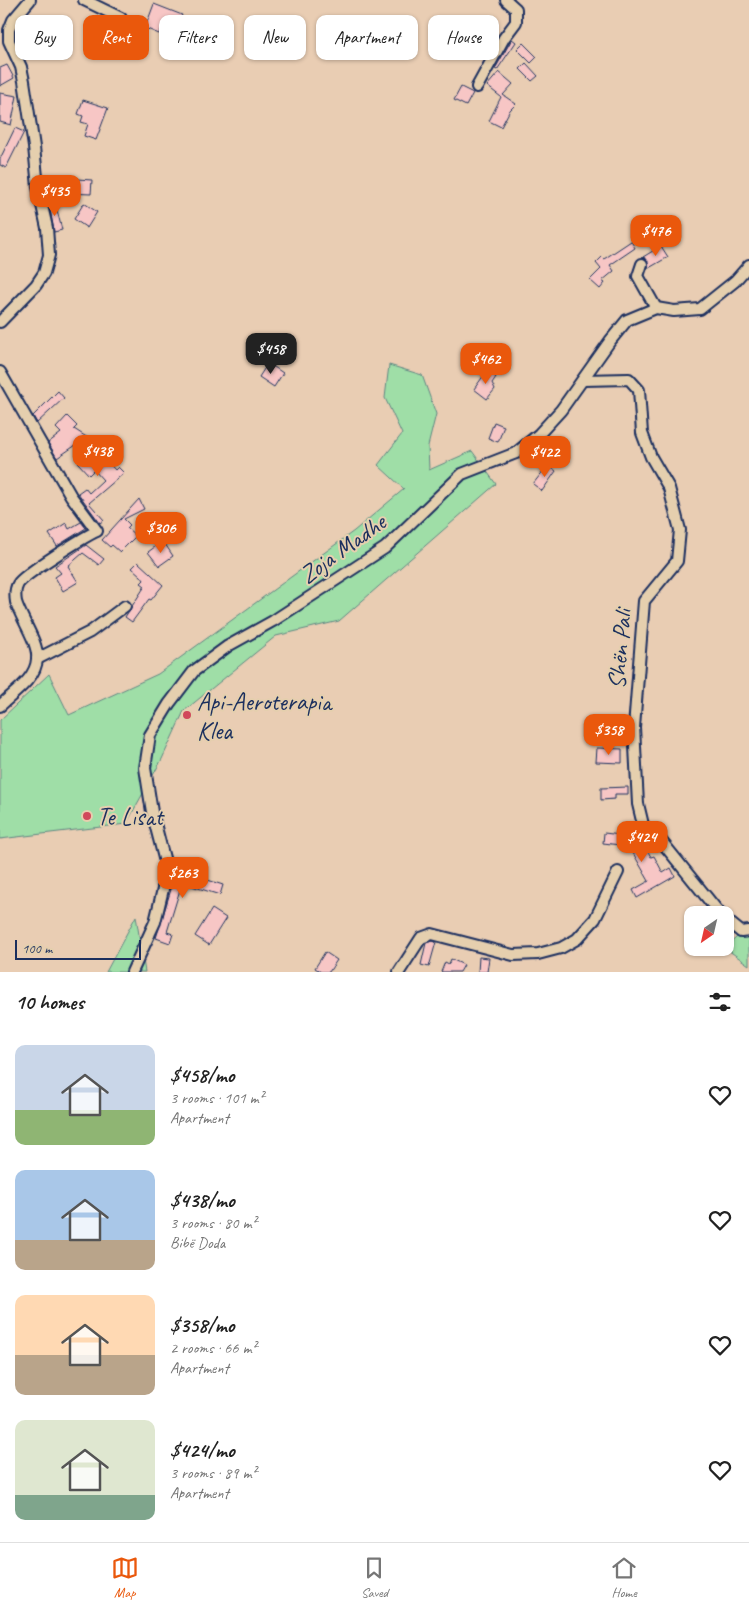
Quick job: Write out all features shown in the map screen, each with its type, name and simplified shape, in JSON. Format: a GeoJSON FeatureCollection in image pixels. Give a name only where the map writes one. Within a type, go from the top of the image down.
{"type":"FeatureCollection","features":[{"type":"Feature","properties":{"kind":"street"},"geometry":{"type":"LineString","coordinates":[[0,322],[36,285],[44,273],[49,255],[48,228],[38,187],[24,81],[21,67],[9,41],[13,20],[30,0]]}},
{"type":"Feature","properties":{"kind":"street"},"geometry":{"type":"LineString","coordinates":[[84,0],[115,15]]}},
{"type":"Feature","properties":{"kind":"street"},"geometry":{"type":"LineString","coordinates":[[477,87],[504,38],[516,22],[516,9],[506,0]]}},
{"type":"Feature","properties":{"kind":"street"},"geometry":{"type":"LineString","coordinates":[[642,264],[638,276],[656,308]]}},
{"type":"Feature","properties":{"kind":"street","name":"Zoja Madhe"},"geometry":{"type":"LineString","coordinates":[[132,972],[155,922],[163,889],[164,862],[152,812],[145,768],[150,735],[169,704],[194,672],[228,646],[273,621],[385,548],[462,474],[516,453],[539,434],[583,380],[627,320],[656,308],[674,311],[700,309],[734,281],[749,265]]}},
{"type":"Feature","properties":{"kind":"street"},"geometry":{"type":"LineString","coordinates":[[0,372],[71,496],[97,531],[29,574],[18,584],[15,591],[16,602],[37,650],[37,659],[35,669],[28,680],[0,706]]}},
{"type":"Feature","properties":{"kind":"street","name":"Shën Pali"},"geometry":{"type":"LineString","coordinates":[[583,380],[629,379],[639,390],[642,434],[651,458],[669,488],[680,530],[677,560],[644,601],[634,727],[638,804],[645,842]]}},
{"type":"Feature","properties":{"kind":"street"},"geometry":{"type":"LineString","coordinates":[[37,659],[90,632],[125,606]]}},
{"type":"Feature","properties":{"kind":"street"},"geometry":{"type":"LineString","coordinates":[[644,829],[662,842],[714,906]]}},
{"type":"Feature","properties":{"kind":"street"},"geometry":{"type":"LineString","coordinates":[[399,972],[421,938],[432,934],[502,953],[521,956],[561,948],[577,939],[596,919],[618,872]]}},
{"type":"Feature","properties":{"kind":"street"},"geometry":{"type":"LineString","coordinates":[[734,927],[741,932],[749,931]]}},
{"type":"Feature","properties":{"kind":"green space"},"geometry":{"type":"Polygon","coordinates":[[[389,365],[422,375],[436,414],[428,446],[429,470],[472,451],[496,484],[339,621],[276,636],[184,711],[162,759],[126,824],[0,839],[0,720],[49,674],[69,715],[158,674],[354,531],[404,489],[378,465],[402,434],[385,398],[389,365]]]}},
{"type":"Feature","properties":{"kind":"green space"},"geometry":{"type":"Polygon","coordinates":[[[136,916],[145,972],[106,972],[136,916]]]}},
{"type":"Feature","properties":{"kind":"green space"},"geometry":{"type":"Polygon","coordinates":[[[749,926],[749,965],[734,954],[734,940],[749,926]]]}},
{"type":"Feature","properties":{"kind":"building"},"geometry":{"type":"Polygon","coordinates":[[[154,4],[182,15],[159,15],[159,34],[149,30],[149,17],[154,4]]]}},
{"type":"Feature","properties":{"kind":"building"},"geometry":{"type":"Polygon","coordinates":[[[512,39],[516,42],[497,70],[495,69],[512,39]]]}},
{"type":"Feature","properties":{"kind":"building"},"geometry":{"type":"Polygon","coordinates":[[[523,43],[537,57],[531,63],[517,49],[523,43]]]}},
{"type":"Feature","properties":{"kind":"building"},"geometry":{"type":"Polygon","coordinates":[[[526,63],[538,76],[532,81],[520,69],[526,63]]]}},
{"type":"Feature","properties":{"kind":"building"},"geometry":{"type":"Polygon","coordinates":[[[7,65],[14,78],[0,86],[0,68],[7,65]]]}},
{"type":"Feature","properties":{"kind":"building"},"geometry":{"type":"Polygon","coordinates":[[[499,72],[513,84],[503,95],[516,104],[510,110],[501,127],[489,121],[501,97],[487,86],[499,72]]]}},
{"type":"Feature","properties":{"kind":"building"},"geometry":{"type":"Polygon","coordinates":[[[461,87],[473,93],[466,106],[454,100],[461,87]]]}},
{"type":"Feature","properties":{"kind":"building"},"geometry":{"type":"Polygon","coordinates":[[[0,93],[17,96],[11,125],[0,122],[0,93]]]}},
{"type":"Feature","properties":{"kind":"building"},"geometry":{"type":"Polygon","coordinates":[[[83,100],[108,108],[96,140],[84,136],[88,124],[81,122],[83,116],[78,114],[83,100]]]}},
{"type":"Feature","properties":{"kind":"building"},"geometry":{"type":"Polygon","coordinates":[[[15,128],[24,132],[6,168],[0,165],[0,159],[15,128]]]}},
{"type":"Feature","properties":{"kind":"building"},"geometry":{"type":"Polygon","coordinates":[[[77,179],[92,180],[91,194],[67,193],[79,200],[53,199],[54,184],[76,187],[77,179]]]}},
{"type":"Feature","properties":{"kind":"building"},"geometry":{"type":"Polygon","coordinates":[[[55,202],[62,230],[54,232],[49,203],[55,202]]]}},
{"type":"Feature","properties":{"kind":"building"},"geometry":{"type":"Polygon","coordinates":[[[84,203],[97,212],[87,228],[74,219],[84,203]]]}},
{"type":"Feature","properties":{"kind":"building"},"geometry":{"type":"Polygon","coordinates":[[[631,241],[635,248],[610,265],[614,271],[602,281],[605,283],[600,289],[590,280],[601,269],[596,263],[602,257],[604,259],[631,241]]]}},
{"type":"Feature","properties":{"kind":"building"},"geometry":{"type":"Polygon","coordinates":[[[661,246],[668,257],[649,268],[647,260],[643,257],[661,246]]]}},
{"type":"Feature","properties":{"kind":"building"},"geometry":{"type":"Polygon","coordinates":[[[268,363],[283,373],[274,387],[259,377],[268,363]]]}},
{"type":"Feature","properties":{"kind":"building"},"geometry":{"type":"Polygon","coordinates":[[[487,371],[496,377],[492,383],[495,389],[487,399],[474,389],[487,371]]]}},
{"type":"Feature","properties":{"kind":"building"},"geometry":{"type":"Polygon","coordinates":[[[58,391],[64,398],[37,423],[33,416],[58,391]]]}},
{"type":"Feature","properties":{"kind":"building"},"geometry":{"type":"Polygon","coordinates":[[[67,416],[77,426],[74,429],[88,438],[82,449],[76,445],[57,458],[48,443],[61,433],[56,428],[67,416]]]}},
{"type":"Feature","properties":{"kind":"building"},"geometry":{"type":"Polygon","coordinates":[[[494,422],[504,426],[498,442],[488,438],[494,422]]]}},
{"type":"Feature","properties":{"kind":"building"},"geometry":{"type":"Polygon","coordinates":[[[95,448],[115,470],[118,467],[124,473],[89,503],[104,520],[100,523],[78,493],[85,488],[89,493],[103,480],[94,470],[89,475],[78,463],[95,448]]]}},
{"type":"Feature","properties":{"kind":"building"},"geometry":{"type":"Polygon","coordinates":[[[548,465],[556,471],[542,491],[533,484],[548,465]]]}},
{"type":"Feature","properties":{"kind":"building"},"geometry":{"type":"Polygon","coordinates":[[[139,499],[144,509],[124,519],[130,525],[127,528],[136,536],[120,552],[102,540],[139,499]]]}},
{"type":"Feature","properties":{"kind":"building"},"geometry":{"type":"Polygon","coordinates":[[[81,522],[86,528],[57,546],[49,534],[66,523],[69,529],[81,522]]]}},
{"type":"Feature","properties":{"kind":"building"},"geometry":{"type":"Polygon","coordinates":[[[163,541],[173,556],[159,566],[148,552],[163,541]]]}},
{"type":"Feature","properties":{"kind":"building"},"geometry":{"type":"Polygon","coordinates":[[[86,545],[104,559],[99,565],[83,553],[68,566],[78,582],[63,591],[55,577],[61,573],[55,566],[86,545]]]}},
{"type":"Feature","properties":{"kind":"building"},"geometry":{"type":"Polygon","coordinates":[[[138,562],[163,585],[151,600],[149,599],[132,622],[125,617],[145,586],[141,583],[144,580],[132,568],[138,562]]]}},
{"type":"Feature","properties":{"kind":"building"},"geometry":{"type":"Polygon","coordinates":[[[597,748],[622,749],[622,763],[596,762],[597,748]]]}},
{"type":"Feature","properties":{"kind":"building"},"geometry":{"type":"Polygon","coordinates":[[[628,787],[628,794],[615,794],[615,799],[601,800],[601,788],[628,787]]]}},
{"type":"Feature","properties":{"kind":"building"},"geometry":{"type":"Polygon","coordinates":[[[604,833],[637,837],[635,851],[642,847],[646,848],[651,857],[654,856],[663,873],[671,868],[675,876],[637,898],[633,890],[649,881],[629,846],[603,843],[604,833]]]}},
{"type":"Feature","properties":{"kind":"building"},"geometry":{"type":"Polygon","coordinates":[[[177,870],[223,885],[220,895],[182,883],[167,932],[173,934],[170,943],[156,938],[177,870]]]}},
{"type":"Feature","properties":{"kind":"building"},"geometry":{"type":"Polygon","coordinates":[[[212,909],[226,918],[209,945],[195,936],[212,909]]]}},
{"type":"Feature","properties":{"kind":"building"},"geometry":{"type":"Polygon","coordinates":[[[436,942],[429,967],[421,965],[426,943],[436,942]]]}},
{"type":"Feature","properties":{"kind":"building"},"geometry":{"type":"Polygon","coordinates":[[[325,952],[337,960],[329,972],[321,972],[315,968],[325,952]]]}},
{"type":"Feature","properties":{"kind":"building"},"geometry":{"type":"Polygon","coordinates":[[[479,957],[489,958],[487,972],[478,972],[479,957]]]}},
{"type":"Feature","properties":{"kind":"building"},"geometry":{"type":"Polygon","coordinates":[[[451,959],[464,965],[460,972],[441,972],[445,962],[449,964],[451,959]]]}},
{"type":"Feature","properties":{"kind":"place","name":"Api-Aeroterapia Klea"},"geometry":{"type":"Point","coordinates":[187,715]}},
{"type":"Feature","properties":{"kind":"place","name":"Te Lisat"},"geometry":{"type":"Point","coordinates":[87,816]}}]}
